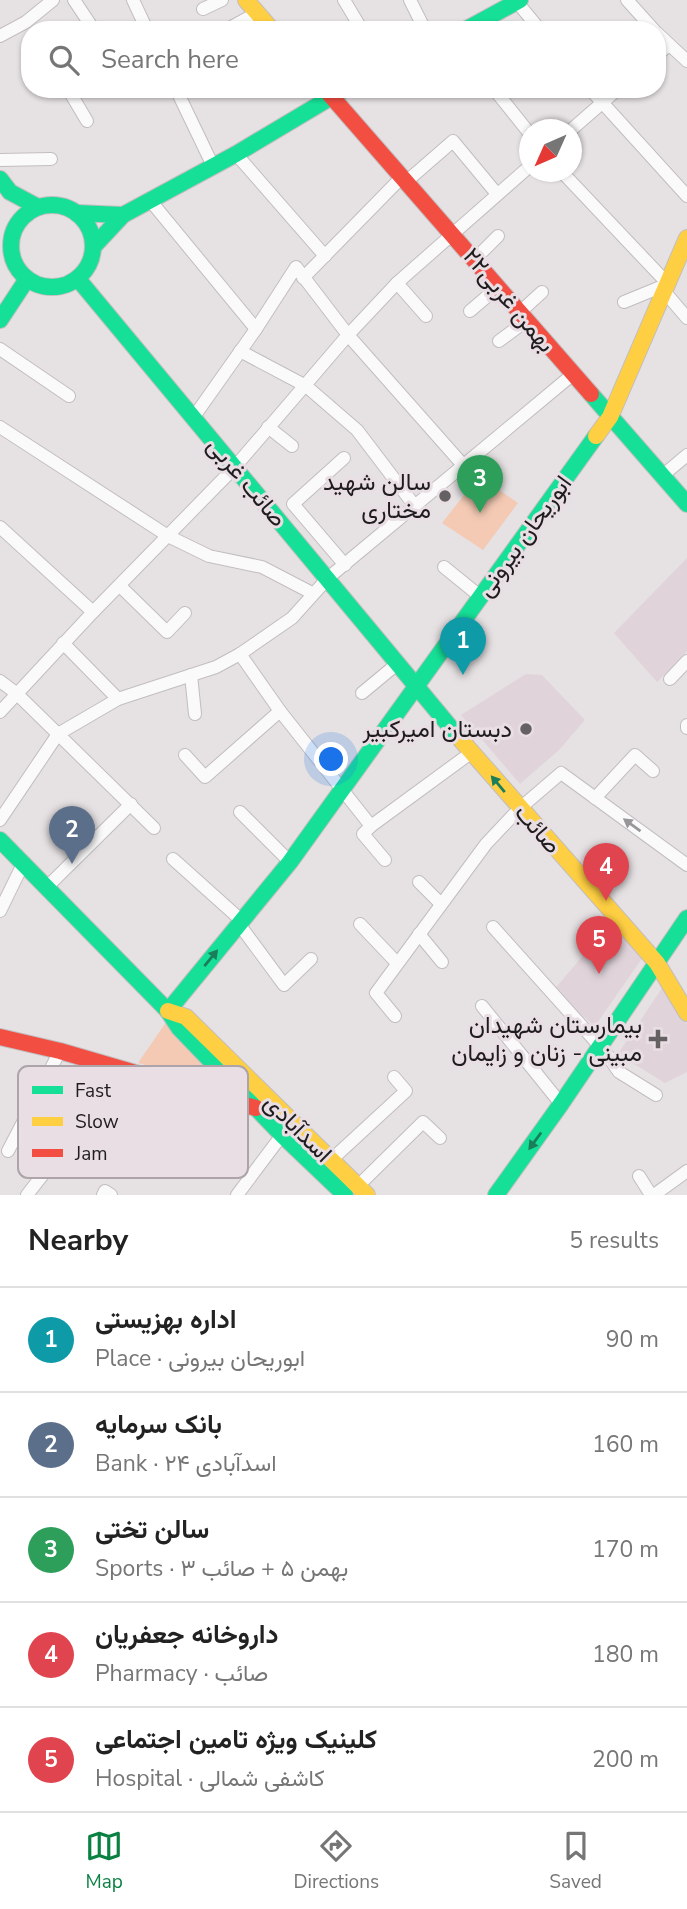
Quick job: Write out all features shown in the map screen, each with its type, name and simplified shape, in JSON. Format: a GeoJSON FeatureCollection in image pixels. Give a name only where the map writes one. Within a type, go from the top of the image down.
{"type":"FeatureCollection","features":[{"type":"Feature","properties":{"kind":"street"},"geometry":{"type":"LineString","coordinates":[[74,0],[88,21]]}},
{"type":"Feature","properties":{"kind":"street"},"geometry":{"type":"LineString","coordinates":[[133,0],[143,21]]}},
{"type":"Feature","properties":{"kind":"street"},"geometry":{"type":"LineString","coordinates":[[203,9],[222,0]]}},
{"type":"Feature","properties":{"kind":"street"},"geometry":{"type":"LineString","coordinates":[[246,0],[264,21]]}},
{"type":"Feature","properties":{"kind":"street"},"geometry":{"type":"LineString","coordinates":[[344,0],[357,21]]}},
{"type":"Feature","properties":{"kind":"street"},"geometry":{"type":"LineString","coordinates":[[411,0],[421,21]]}},
{"type":"Feature","properties":{"kind":"street"},"geometry":{"type":"LineString","coordinates":[[627,0],[647,21]]}},
{"type":"Feature","properties":{"kind":"street"},"geometry":{"type":"LineString","coordinates":[[482,21],[518,1],[533,21]]}},
{"type":"Feature","properties":{"kind":"street"},"geometry":{"type":"LineString","coordinates":[[31,21],[43,3]]}},
{"type":"Feature","properties":{"kind":"street"},"geometry":{"type":"LineString","coordinates":[[242,21],[257,13]]}},
{"type":"Feature","properties":{"kind":"street"},"geometry":{"type":"LineString","coordinates":[[0,36],[21,28]]}},
{"type":"Feature","properties":{"kind":"street"},"geometry":{"type":"LineString","coordinates":[[666,42],[687,61]]}},
{"type":"Feature","properties":{"kind":"street"},"geometry":{"type":"LineString","coordinates":[[73,98],[87,121]]}},
{"type":"Feature","properties":{"kind":"street"},"geometry":{"type":"LineString","coordinates":[[180,98],[214,166]]}},
{"type":"Feature","properties":{"kind":"street"},"geometry":{"type":"LineString","coordinates":[[94,246],[123,215],[236,154],[325,98]]}},
{"type":"Feature","properties":{"kind":"street","name":"۲۲بهمن غربی"},"geometry":{"type":"LineString","coordinates":[[339,98],[404,179],[572,376],[687,504]]}},
{"type":"Feature","properties":{"kind":"street"},"geometry":{"type":"LineString","coordinates":[[501,98],[519,120]]}},
{"type":"Feature","properties":{"kind":"street"},"geometry":{"type":"LineString","coordinates":[[598,98],[687,196]]}},
{"type":"Feature","properties":{"kind":"street"},"geometry":{"type":"LineString","coordinates":[[582,120],[608,98]]}},
{"type":"Feature","properties":{"kind":"street"},"geometry":{"type":"LineString","coordinates":[[193,418],[256,329],[300,273],[325,256],[404,179],[453,141],[497,194]]}},
{"type":"Feature","properties":{"kind":"street"},"geometry":{"type":"LineString","coordinates":[[236,154],[325,256]]}},
{"type":"Feature","properties":{"kind":"street"},"geometry":{"type":"LineString","coordinates":[[0,160],[51,159]]}},
{"type":"Feature","properties":{"kind":"street"},"geometry":{"type":"LineString","coordinates":[[0,712],[63,643],[234,468],[348,335],[397,283],[519,175]]}},
{"type":"Feature","properties":{"kind":"street"},"geometry":{"type":"LineString","coordinates":[[571,182],[666,288],[687,318]]}},
{"type":"Feature","properties":{"kind":"street"},"geometry":{"type":"LineString","coordinates":[[5,186],[38,207]]}},
{"type":"Feature","properties":{"kind":"street"},"geometry":{"type":"LineString","coordinates":[[5,186],[17,224]]}},
{"type":"Feature","properties":{"kind":"street"},"geometry":{"type":"LineString","coordinates":[[149,199],[256,329]]}},
{"type":"Feature","properties":{"kind":"street"},"geometry":{"type":"LineString","coordinates":[[0,274],[24,276],[47,287],[68,284],[78,279],[92,258],[94,246],[92,233],[77,213],[65,206],[51,204],[26,214],[17,224],[5,256],[24,276]]}},
{"type":"Feature","properties":{"kind":"street"},"geometry":{"type":"LineString","coordinates":[[77,213],[123,215]]}},
{"type":"Feature","properties":{"kind":"street"},"geometry":{"type":"LineString","coordinates":[[474,260],[498,236]]}},
{"type":"Feature","properties":{"kind":"street","name":"ابوریحان بیرونی"},"geometry":{"type":"LineString","coordinates":[[168,1011],[290,862],[610,417],[687,238]]}},
{"type":"Feature","properties":{"kind":"street"},"geometry":{"type":"LineString","coordinates":[[300,273],[348,335],[463,466]]}},
{"type":"Feature","properties":{"kind":"street"},"geometry":{"type":"LineString","coordinates":[[0,320],[24,276]]}},
{"type":"Feature","properties":{"kind":"street","name":"صائب غربی"},"geometry":{"type":"LineString","coordinates":[[78,279],[415,686]]}},
{"type":"Feature","properties":{"kind":"street"},"geometry":{"type":"LineString","coordinates":[[397,283],[426,316]]}},
{"type":"Feature","properties":{"kind":"street"},"geometry":{"type":"LineString","coordinates":[[470,311],[498,287]]}},
{"type":"Feature","properties":{"kind":"street"},"geometry":{"type":"LineString","coordinates":[[624,302],[666,288]]}},
{"type":"Feature","properties":{"kind":"street"},"geometry":{"type":"LineString","coordinates":[[499,341],[542,292]]}},
{"type":"Feature","properties":{"kind":"street"},"geometry":{"type":"LineString","coordinates":[[0,349],[69,396]]}},
{"type":"Feature","properties":{"kind":"street"},"geometry":{"type":"LineString","coordinates":[[240,351],[306,386],[357,430],[414,505]]}},
{"type":"Feature","properties":{"kind":"street"},"geometry":{"type":"LineString","coordinates":[[0,820],[58,734],[118,699],[216,667],[292,618],[328,578],[572,376]]}},
{"type":"Feature","properties":{"kind":"street"},"geometry":{"type":"LineString","coordinates":[[0,427],[168,536],[209,556],[262,567],[312,593]]}},
{"type":"Feature","properties":{"kind":"street"},"geometry":{"type":"LineString","coordinates":[[268,427],[292,446]]}},
{"type":"Feature","properties":{"kind":"street"},"geometry":{"type":"LineString","coordinates":[[662,476],[687,455]]}},
{"type":"Feature","properties":{"kind":"street"},"geometry":{"type":"LineString","coordinates":[[344,458],[293,504],[345,565]]}},
{"type":"Feature","properties":{"kind":"street"},"geometry":{"type":"LineString","coordinates":[[0,527],[93,612]]}},
{"type":"Feature","properties":{"kind":"street"},"geometry":{"type":"LineString","coordinates":[[444,567],[481,597]]}},
{"type":"Feature","properties":{"kind":"street"},"geometry":{"type":"LineString","coordinates":[[120,586],[167,632],[185,613]]}},
{"type":"Feature","properties":{"kind":"street"},"geometry":{"type":"LineString","coordinates":[[63,643],[118,699]]}},
{"type":"Feature","properties":{"kind":"street"},"geometry":{"type":"LineString","coordinates":[[240,654],[280,711],[371,826]]}},
{"type":"Feature","properties":{"kind":"street"},"geometry":{"type":"LineString","coordinates":[[670,679],[687,662]]}},
{"type":"Feature","properties":{"kind":"street"},"geometry":{"type":"LineString","coordinates":[[362,693],[397,664]]}},
{"type":"Feature","properties":{"kind":"street"},"geometry":{"type":"LineString","coordinates":[[191,674],[195,714]]}},
{"type":"Feature","properties":{"kind":"street"},"geometry":{"type":"LineString","coordinates":[[0,681],[16,693],[153,828]]}},
{"type":"Feature","properties":{"kind":"street","name":"صائب"},"geometry":{"type":"LineString","coordinates":[[415,686],[519,809],[660,967],[687,1013]]}},
{"type":"Feature","properties":{"kind":"street"},"geometry":{"type":"LineString","coordinates":[[185,755],[205,777],[280,711]]}},
{"type":"Feature","properties":{"kind":"street"},"geometry":{"type":"LineString","coordinates":[[385,860],[363,834],[472,752]]}},
{"type":"Feature","properties":{"kind":"street"},"geometry":{"type":"LineString","coordinates":[[595,798],[635,755],[653,771]]}},
{"type":"Feature","properties":{"kind":"street"},"geometry":{"type":"LineString","coordinates":[[395,1016],[376,993],[486,844],[519,809],[561,773],[687,864]]}},
{"type":"Feature","properties":{"kind":"street"},"geometry":{"type":"LineString","coordinates":[[47,887],[131,804]]}},
{"type":"Feature","properties":{"kind":"street"},"geometry":{"type":"LineString","coordinates":[[240,812],[290,862]]}},
{"type":"Feature","properties":{"kind":"street"},"geometry":{"type":"LineString","coordinates":[[0,840],[168,1011]]}},
{"type":"Feature","properties":{"kind":"street"},"geometry":{"type":"LineString","coordinates":[[173,859],[240,922],[284,985],[311,959]]}},
{"type":"Feature","properties":{"kind":"street"},"geometry":{"type":"LineString","coordinates":[[0,911],[23,864]]}},
{"type":"Feature","properties":{"kind":"street"},"geometry":{"type":"LineString","coordinates":[[419,882],[441,904]]}},
{"type":"Feature","properties":{"kind":"street"},"geometry":{"type":"LineString","coordinates":[[496,1195],[660,967],[687,918]]}},
{"type":"Feature","properties":{"kind":"street"},"geometry":{"type":"LineString","coordinates":[[360,923],[397,963]]}},
{"type":"Feature","properties":{"kind":"street"},"geometry":{"type":"LineString","coordinates":[[493,927],[619,1072],[656,1095]]}},
{"type":"Feature","properties":{"kind":"street"},"geometry":{"type":"LineString","coordinates":[[418,934],[442,962]]}},
{"type":"Feature","properties":{"kind":"street"},"geometry":{"type":"LineString","coordinates":[[482,1006],[561,1104]]}},
{"type":"Feature","properties":{"kind":"street","name":"اسدآبادی"},"geometry":{"type":"LineString","coordinates":[[168,1011],[179,1028],[216,1066]]}},
{"type":"Feature","properties":{"kind":"street","name":"اسدآبادی"},"geometry":{"type":"LineString","coordinates":[[168,1011],[186,1017],[235,1066]]}},
{"type":"Feature","properties":{"kind":"street"},"geometry":{"type":"LineString","coordinates":[[0,1037],[111,1066]]}},
{"type":"Feature","properties":{"kind":"street"},"geometry":{"type":"LineString","coordinates":[[52,1066],[60,1051]]}},
{"type":"Feature","properties":{"kind":"street"},"geometry":{"type":"LineString","coordinates":[[330,1161],[406,1091],[394,1077]]}},
{"type":"Feature","properties":{"kind":"street","name":"اسدآبادی"},"geometry":{"type":"LineString","coordinates":[[248,1079],[357,1192]]}},
{"type":"Feature","properties":{"kind":"street","name":"اسدآبادی"},"geometry":{"type":"LineString","coordinates":[[248,1099],[282,1135],[357,1192]]}},
{"type":"Feature","properties":{"kind":"street"},"geometry":{"type":"LineString","coordinates":[[248,1105],[257,1108]]}},
{"type":"Feature","properties":{"kind":"street"},"geometry":{"type":"LineString","coordinates":[[357,1192],[423,1122],[440,1138]]}},
{"type":"Feature","properties":{"kind":"street"},"geometry":{"type":"LineString","coordinates":[[8,1151],[18,1132]]}},
{"type":"Feature","properties":{"kind":"street"},"geometry":{"type":"LineString","coordinates":[[237,1195],[282,1135]]}},
{"type":"Feature","properties":{"kind":"street"},"geometry":{"type":"LineString","coordinates":[[639,1176],[652,1195],[687,1171]]}},
{"type":"Feature","properties":{"kind":"street"},"geometry":{"type":"LineString","coordinates":[[27,1195],[41,1178]]}},
{"type":"Feature","properties":{"kind":"street"},"geometry":{"type":"LineString","coordinates":[[103,1195],[105,1191],[111,1195]]}},
{"type":"Feature","properties":{"kind":"shaded area"},"geometry":{"type":"Polygon","coordinates":[[[479,476],[518,503],[483,550],[442,523],[479,476]]]}},
{"type":"Feature","properties":{"kind":"shaded area"},"geometry":{"type":"Polygon","coordinates":[[[687,558],[687,651],[657,682],[614,633],[687,558]]]}},
{"type":"Feature","properties":{"kind":"shaded area","name":"دبستان امیرکبیر"},"geometry":{"type":"Polygon","coordinates":[[[526,674],[542,675],[585,720],[559,750],[520,784],[461,715],[526,674]]]}},
{"type":"Feature","properties":{"kind":"shaded area"},"geometry":{"type":"Polygon","coordinates":[[[609,925],[643,957],[595,1026],[553,991],[609,925]]]}},
{"type":"Feature","properties":{"kind":"shaded area","name":"بیمارستان شهیدان مبینی - زنان و زایمان"},"geometry":{"type":"Polygon","coordinates":[[[664,985],[687,1024],[687,1072],[665,1083],[618,1054],[664,985]]]}},
{"type":"Feature","properties":{"kind":"shaded area"},"geometry":{"type":"Polygon","coordinates":[[[169,1018],[211,1066],[150,1066],[138,1063],[169,1018]]]}},
{"type":"Feature","properties":{"kind":"traffic: fast"},"geometry":{"type":"LineString","coordinates":[[482,21],[520,0]]}},
{"type":"Feature","properties":{"kind":"traffic: fast"},"geometry":{"type":"LineString","coordinates":[[94,246],[123,215],[236,154],[330,98]]}},
{"type":"Feature","properties":{"kind":"traffic: fast"},"geometry":{"type":"LineString","coordinates":[[0,179],[10,192],[38,207]]}},
{"type":"Feature","properties":{"kind":"traffic: fast"},"geometry":{"type":"LineString","coordinates":[[52,205],[68,208],[81,217],[90,230],[93,246],[90,262],[81,275],[68,284],[52,287],[36,284],[23,275],[14,262],[11,246],[14,230],[23,217],[36,208],[52,205]]}},
{"type":"Feature","properties":{"kind":"traffic: fast"},"geometry":{"type":"LineString","coordinates":[[77,213],[123,215]]}},
{"type":"Feature","properties":{"kind":"traffic: fast"},"geometry":{"type":"LineString","coordinates":[[0,320],[27,279]]}},
{"type":"Feature","properties":{"kind":"traffic: fast"},"geometry":{"type":"LineString","coordinates":[[78,279],[461,740]]}},
{"type":"Feature","properties":{"kind":"traffic: fast"},"geometry":{"type":"LineString","coordinates":[[591,394],[687,504]]}},
{"type":"Feature","properties":{"kind":"traffic: fast"},"geometry":{"type":"LineString","coordinates":[[168,1011],[290,862],[596,436]]}},
{"type":"Feature","properties":{"kind":"traffic: fast"},"geometry":{"type":"LineString","coordinates":[[0,840],[168,1011],[179,1028],[216,1066]]}},
{"type":"Feature","properties":{"kind":"traffic: fast"},"geometry":{"type":"LineString","coordinates":[[496,1195],[687,918]]}},
{"type":"Feature","properties":{"kind":"traffic: fast"},"geometry":{"type":"LineString","coordinates":[[248,1100],[345,1195]]}},
{"type":"Feature","properties":{"kind":"traffic: slow"},"geometry":{"type":"LineString","coordinates":[[246,0],[264,21]]}},
{"type":"Feature","properties":{"kind":"traffic: slow"},"geometry":{"type":"LineString","coordinates":[[596,436],[610,417],[687,238]]}},
{"type":"Feature","properties":{"kind":"traffic: slow"},"geometry":{"type":"LineString","coordinates":[[461,740],[657,963],[687,1013]]}},
{"type":"Feature","properties":{"kind":"traffic: slow"},"geometry":{"type":"LineString","coordinates":[[168,1011],[186,1017],[236,1066]]}},
{"type":"Feature","properties":{"kind":"traffic: slow"},"geometry":{"type":"LineString","coordinates":[[248,1078],[367,1195]]}},
{"type":"Feature","properties":{"kind":"traffic: jam"},"geometry":{"type":"LineString","coordinates":[[333,98],[591,394]]}},
{"type":"Feature","properties":{"kind":"traffic: jam"},"geometry":{"type":"LineString","coordinates":[[0,1037],[112,1066]]}},
{"type":"Feature","properties":{"kind":"traffic: jam"},"geometry":{"type":"LineString","coordinates":[[248,1106],[256,1108]]}},
{"type":"Feature","properties":{"kind":"place","name":"سالن شهید مختاری"},"geometry":{"type":"Point","coordinates":[445,496]}},
{"type":"Feature","properties":{"kind":"place","name":"سالن تختی"},"geometry":{"type":"Point","coordinates":[480,513]}},
{"type":"Feature","properties":{"kind":"place","name":"اداره بهزیستی"},"geometry":{"type":"Point","coordinates":[463,675]}},
{"type":"Feature","properties":{"kind":"place","name":"دبستان امیرکبیر"},"geometry":{"type":"Point","coordinates":[526,729]}},
{"type":"Feature","properties":{"kind":"place","name":"بانک سرمایه"},"geometry":{"type":"Point","coordinates":[72,864]}},
{"type":"Feature","properties":{"kind":"place","name":"داروخانه جعفریان"},"geometry":{"type":"Point","coordinates":[606,901]}},
{"type":"Feature","properties":{"kind":"place","name":"کلینیک ویژه تامین اجتماعی"},"geometry":{"type":"Point","coordinates":[599,974]}},
{"type":"Feature","properties":{"kind":"place","name":"بیمارستان شهیدان مبینی - زنان و زایمان"},"geometry":{"type":"Point","coordinates":[658,1039]}}]}
